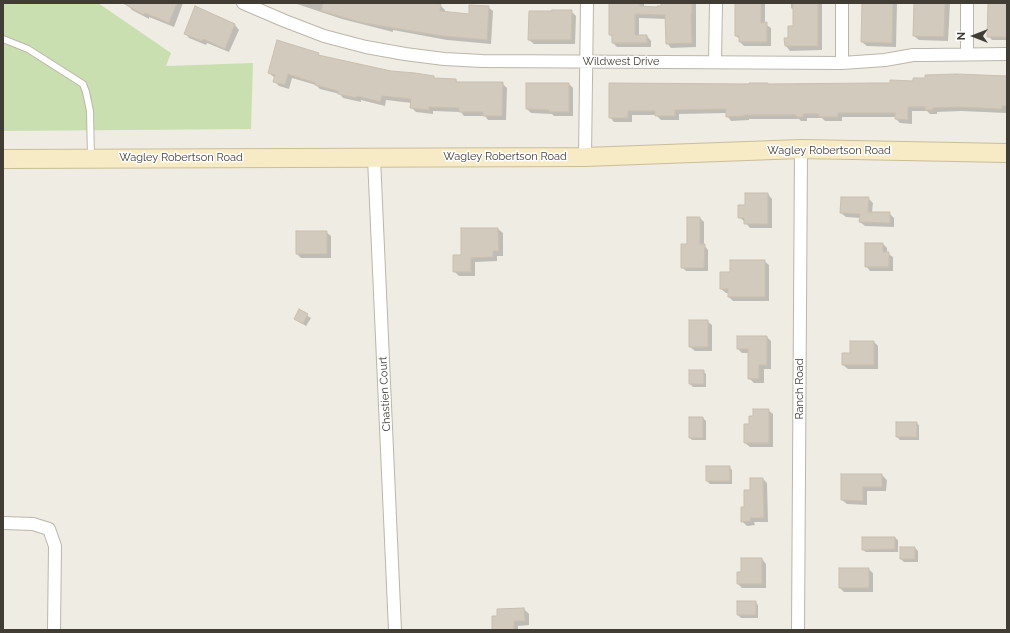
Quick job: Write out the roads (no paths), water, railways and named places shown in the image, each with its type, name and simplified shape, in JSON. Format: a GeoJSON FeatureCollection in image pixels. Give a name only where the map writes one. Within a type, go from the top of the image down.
{"type":"FeatureCollection","features":[{"type":"Feature","properties":{"kind":"street","name":"Wildwest Drive"},"geometry":{"type":"LineString","coordinates":[[243,3],[324,36],[366,47],[405,54],[482,61],[842,63],[885,60],[920,55],[1007,54]]}},
{"type":"Feature","properties":{"kind":"street"},"geometry":{"type":"LineString","coordinates":[[585,157],[587,3]]}},
{"type":"Feature","properties":{"kind":"street"},"geometry":{"type":"LineString","coordinates":[[715,62],[716,3]]}},
{"type":"Feature","properties":{"kind":"street"},"geometry":{"type":"LineString","coordinates":[[842,3],[842,63]]}},
{"type":"Feature","properties":{"kind":"street"},"geometry":{"type":"LineString","coordinates":[[967,3],[967,54]]}},
{"type":"Feature","properties":{"kind":"street","name":"Wagley Robertson Road"},"geometry":{"type":"LineString","coordinates":[[3,159],[585,157],[801,149],[1007,153]]}},
{"type":"Feature","properties":{"kind":"street","name":"Ranch Road"},"geometry":{"type":"LineString","coordinates":[[798,630],[801,149]]}},
{"type":"Feature","properties":{"kind":"street","name":"Chastien Court"},"geometry":{"type":"LineString","coordinates":[[374,158],[395,630]]}},
{"type":"Feature","properties":{"kind":"street"},"geometry":{"type":"LineString","coordinates":[[3,523],[33,524],[49,529],[55,546],[54,630]]}},
{"type":"Feature","properties":{"kind":"lane"},"geometry":{"type":"LineString","coordinates":[[3,39],[28,49],[83,84],[90,111],[91,159]]}}]}
